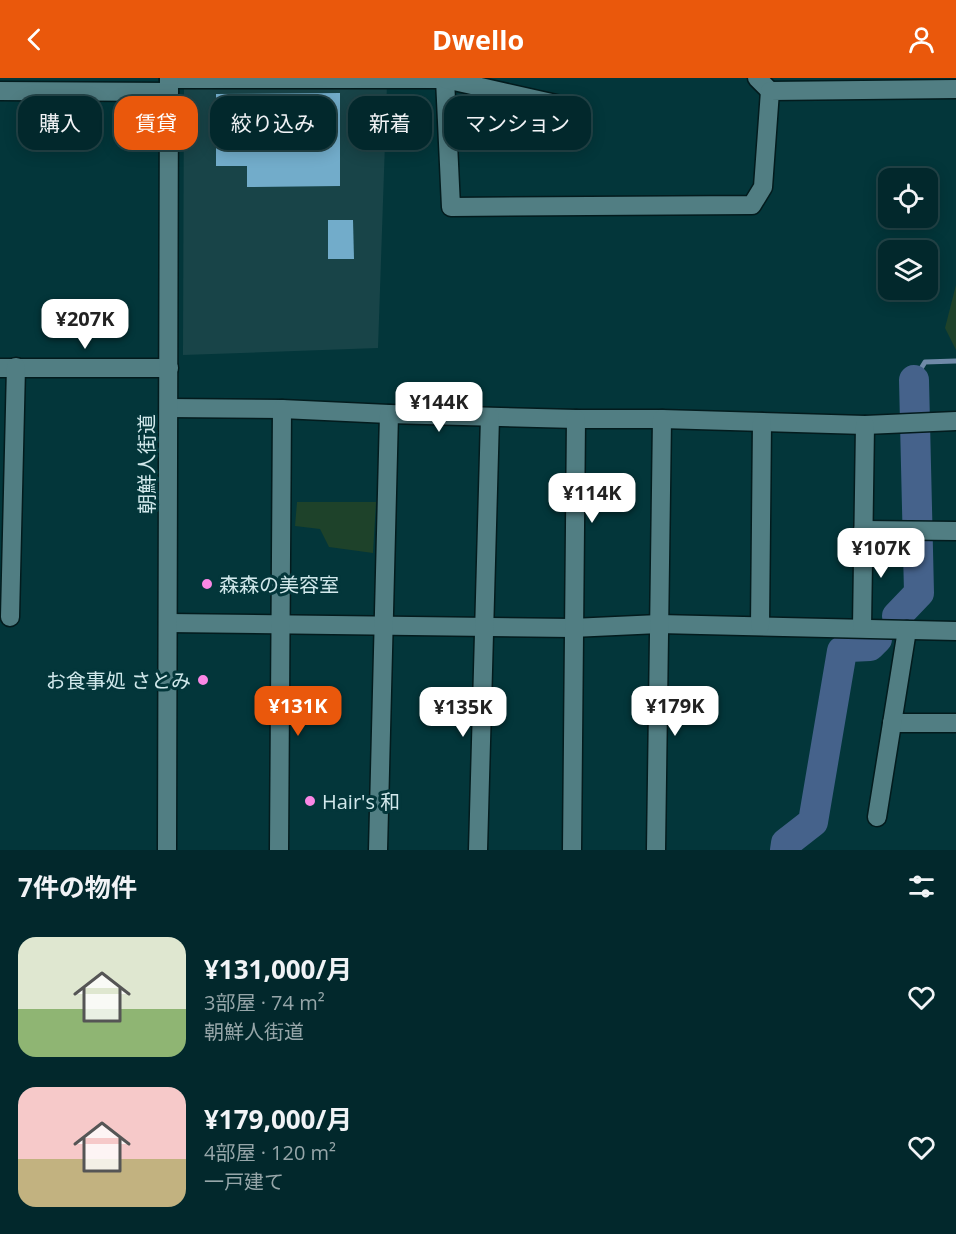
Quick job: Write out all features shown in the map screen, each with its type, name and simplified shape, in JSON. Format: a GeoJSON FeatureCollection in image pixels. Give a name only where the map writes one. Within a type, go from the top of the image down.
{"type":"FeatureCollection","features":[{"type":"Feature","properties":{"kind":"street"},"geometry":{"type":"LineString","coordinates":[[445,79],[451,207],[752,206],[763,187],[764,85],[956,89]]}},
{"type":"Feature","properties":{"kind":"street"},"geometry":{"type":"LineString","coordinates":[[0,91],[169,83],[445,79],[521,96]]}},
{"type":"Feature","properties":{"kind":"street","name":"朝鮮人街道"},"geometry":{"type":"LineString","coordinates":[[167,850],[169,83]]}},
{"type":"Feature","properties":{"kind":"street"},"geometry":{"type":"LineString","coordinates":[[10,617],[8,367],[169,368]]}},
{"type":"Feature","properties":{"kind":"street"},"geometry":{"type":"LineString","coordinates":[[169,408],[282,409],[576,419],[662,418],[865,425],[956,421]]}},
{"type":"Feature","properties":{"kind":"street"},"geometry":{"type":"LineString","coordinates":[[279,850],[282,409]]}},
{"type":"Feature","properties":{"kind":"street"},"geometry":{"type":"LineString","coordinates":[[378,850],[389,414]]}},
{"type":"Feature","properties":{"kind":"street"},"geometry":{"type":"LineString","coordinates":[[478,850],[490,417]]}},
{"type":"Feature","properties":{"kind":"street"},"geometry":{"type":"LineString","coordinates":[[656,850],[662,418]]}},
{"type":"Feature","properties":{"kind":"street"},"geometry":{"type":"LineString","coordinates":[[572,850],[572,628],[576,419]]}},
{"type":"Feature","properties":{"kind":"street"},"geometry":{"type":"LineString","coordinates":[[760,626],[762,422]]}},
{"type":"Feature","properties":{"kind":"street"},"geometry":{"type":"LineString","coordinates":[[862,628],[865,425]]}},
{"type":"Feature","properties":{"kind":"street"},"geometry":{"type":"LineString","coordinates":[[863,530],[956,531]]}},
{"type":"Feature","properties":{"kind":"street"},"geometry":{"type":"LineString","coordinates":[[168,623],[572,628],[659,624],[956,631]]}},
{"type":"Feature","properties":{"kind":"street"},"geometry":{"type":"LineString","coordinates":[[877,817],[907,630]]}},
{"type":"Feature","properties":{"kind":"street"},"geometry":{"type":"LineString","coordinates":[[892,723],[956,723]]}},
{"type":"Feature","properties":{"kind":"shaded area"},"geometry":{"type":"Polygon","coordinates":[[[184,83],[387,84],[387,96],[348,96],[348,150],[385,150],[378,348],[183,355],[184,150],[198,150],[198,96],[184,96],[184,83]]]}},
{"type":"Feature","properties":{"kind":"green space"},"geometry":{"type":"Polygon","coordinates":[[[956,285],[956,350],[945,328],[956,285]]]}},
{"type":"Feature","properties":{"kind":"green space"},"geometry":{"type":"Polygon","coordinates":[[[297,502],[376,502],[373,553],[329,547],[320,529],[295,526],[297,502]]]}},
{"type":"Feature","properties":{"kind":"building"},"geometry":{"type":"Polygon","coordinates":[[[340,93],[340,186],[247,187],[247,166],[216,166],[216,150],[336,150],[336,96],[216,96],[216,94],[340,93]]]}},
{"type":"Feature","properties":{"kind":"building"},"geometry":{"type":"Polygon","coordinates":[[[328,220],[353,220],[354,259],[328,259],[328,220]]]}},
{"type":"Feature","properties":{"kind":"waterway"},"geometry":{"type":"LineString","coordinates":[[914,380],[925,362],[956,361]]}},
{"type":"Feature","properties":{"kind":"waterway"},"geometry":{"type":"LineString","coordinates":[[897,616],[919,593],[914,380]]}},
{"type":"Feature","properties":{"kind":"waterway"},"geometry":{"type":"LineString","coordinates":[[785,850],[786,843],[813,822],[842,651],[849,647],[870,646],[877,639]]}},
{"type":"Feature","properties":{"kind":"place","name":"森森の美容室"},"geometry":{"type":"Point","coordinates":[207,584]}},
{"type":"Feature","properties":{"kind":"place","name":"お食事処 さとみ"},"geometry":{"type":"Point","coordinates":[203,680]}},
{"type":"Feature","properties":{"kind":"place","name":"Hair's 和"},"geometry":{"type":"Point","coordinates":[310,801]}}]}
